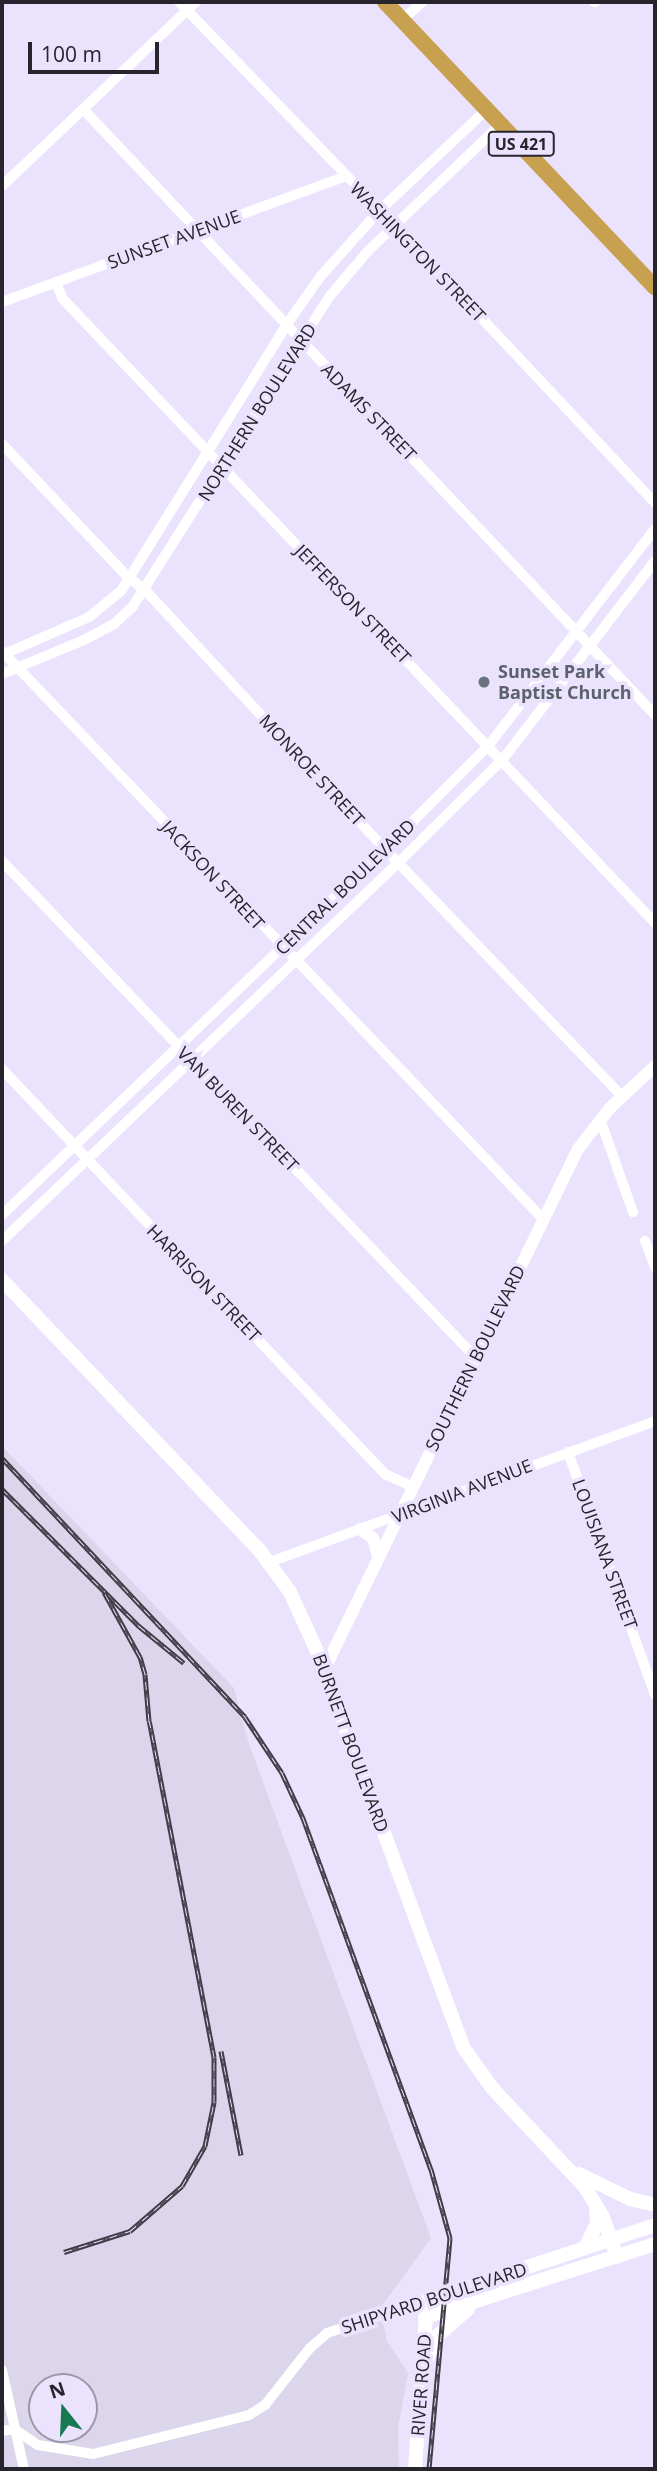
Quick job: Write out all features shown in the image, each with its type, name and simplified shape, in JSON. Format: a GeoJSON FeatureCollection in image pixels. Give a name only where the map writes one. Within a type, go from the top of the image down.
{"type":"FeatureCollection","features":[{"type":"Feature","properties":{"kind":"highway","name":"US 421"},"geometry":{"type":"LineString","coordinates":[[385,2],[655,288]]}},
{"type":"Feature","properties":{"kind":"main road","name":"BURNETT BOULEVARD"},"geometry":{"type":"LineString","coordinates":[[2,1280],[270,1562],[297,1603],[463,2047],[493,2089],[566,2166],[596,2203],[617,2257]]}},
{"type":"Feature","properties":{"kind":"main road"},"geometry":{"type":"LineString","coordinates":[[566,2166],[614,2193],[655,2205]]}},
{"type":"Feature","properties":{"kind":"main road"},"geometry":{"type":"LineString","coordinates":[[585,2248],[597,2223],[596,2203]]}},
{"type":"Feature","properties":{"kind":"main road","name":"SHIPYARD BOULEVARD"},"geometry":{"type":"LineString","coordinates":[[427,2300],[655,2225]]}},
{"type":"Feature","properties":{"kind":"main road","name":"SHIPYARD BOULEVARD"},"geometry":{"type":"LineString","coordinates":[[425,2317],[655,2244]]}},
{"type":"Feature","properties":{"kind":"main road","name":"RIVER ROAD"},"geometry":{"type":"LineString","coordinates":[[415,2469],[427,2300]]}},
{"type":"Feature","properties":{"kind":"main road"},"geometry":{"type":"LineString","coordinates":[[419,2384],[436,2337],[456,2317],[482,2300]]}},
{"type":"Feature","properties":{"kind":"street","name":"WASHINGTON STREET"},"geometry":{"type":"LineString","coordinates":[[179,2],[380,210],[655,503]]}},
{"type":"Feature","properties":{"kind":"street"},"geometry":{"type":"LineString","coordinates":[[2,186],[196,2]]}},
{"type":"Feature","properties":{"kind":"street"},"geometry":{"type":"LineString","coordinates":[[402,20],[422,2]]}},
{"type":"Feature","properties":{"kind":"street","name":"ADAMS STREET"},"geometry":{"type":"LineString","coordinates":[[82,109],[579,631],[655,715]]}},
{"type":"Feature","properties":{"kind":"street","name":"NORTHERN BOULEVARD"},"geometry":{"type":"LineString","coordinates":[[3,653],[89,617],[111,601],[131,578],[287,324],[337,256],[380,210],[487,109]]}},
{"type":"Feature","properties":{"kind":"street","name":"NORTHERN BOULEVARD"},"geometry":{"type":"LineString","coordinates":[[2,674],[109,627],[124,615],[145,591],[330,296],[394,226],[501,124]]}},
{"type":"Feature","properties":{"kind":"street","name":"SUNSET AVENUE"},"geometry":{"type":"LineString","coordinates":[[2,302],[346,176]]}},
{"type":"Feature","properties":{"kind":"street","name":"JEFFERSON STREET"},"geometry":{"type":"LineString","coordinates":[[56,282],[62,298],[503,759],[655,923]]}},
{"type":"Feature","properties":{"kind":"street","name":"MONROE STREET"},"geometry":{"type":"LineString","coordinates":[[2,443],[622,1096]]}},
{"type":"Feature","properties":{"kind":"street","name":"CENTRAL BOULEVARD"},"geometry":{"type":"LineString","coordinates":[[2,1215],[489,746],[655,529]]}},
{"type":"Feature","properties":{"kind":"street","name":"CENTRAL BOULEVARD"},"geometry":{"type":"LineString","coordinates":[[2,1241],[399,862],[503,759],[655,561]]}},
{"type":"Feature","properties":{"kind":"street","name":"JACKSON STREET"},"geometry":{"type":"LineString","coordinates":[[3,653],[543,1219]]}},
{"type":"Feature","properties":{"kind":"street","name":"VAN BUREN STREET"},"geometry":{"type":"LineString","coordinates":[[2,861],[475,1357]]}},
{"type":"Feature","properties":{"kind":"street","name":"SOUTHERN BOULEVARD"},"geometry":{"type":"LineString","coordinates":[[324,1670],[578,1149],[600,1119],[655,1066]]}},
{"type":"Feature","properties":{"kind":"street","name":"HARRISON STREET"},"geometry":{"type":"LineString","coordinates":[[2,1069],[386,1474],[413,1487]]}},
{"type":"Feature","properties":{"kind":"street"},"geometry":{"type":"LineString","coordinates":[[600,1119],[633,1212]]}},
{"type":"Feature","properties":{"kind":"street"},"geometry":{"type":"LineString","coordinates":[[645,1241],[655,1267]]}},
{"type":"Feature","properties":{"kind":"street","name":"VIRGINIA AVENUE"},"geometry":{"type":"LineString","coordinates":[[270,1562],[655,1421]]}},
{"type":"Feature","properties":{"kind":"street","name":"LOUISIANA STREET"},"geometry":{"type":"LineString","coordinates":[[568,1452],[655,1695]]}},
{"type":"Feature","properties":{"kind":"street"},"geometry":{"type":"LineString","coordinates":[[360,1529],[373,1538],[378,1558]]}},
{"type":"Feature","properties":{"kind":"street","name":"SHIPYARD BOULEVARD"},"geometry":{"type":"LineString","coordinates":[[14,2429],[38,2445],[93,2454],[249,2415],[265,2404],[310,2348],[327,2333],[427,2300]]}},
{"type":"Feature","properties":{"kind":"street"},"geometry":{"type":"LineString","coordinates":[[2,2370],[24,2469]]}},
{"type":"Feature","properties":{"kind":"street"},"geometry":{"type":"LineString","coordinates":[[2,2431],[14,2429]]}},
{"type":"Feature","properties":{"kind":"shaded area"},"geometry":{"type":"Polygon","coordinates":[[[2,1446],[234,1688],[249,1744],[431,2238],[380,2309],[387,2341],[408,2373],[398,2428],[399,2469],[2,2469],[2,1446]]]}},
{"type":"Feature","properties":{"kind":"railway"},"geometry":{"type":"LineString","coordinates":[[2,1458],[245,1717],[282,1773],[303,1818],[431,2169],[450,2238],[429,2469]]}},
{"type":"Feature","properties":{"kind":"railway"},"geometry":{"type":"LineString","coordinates":[[2,1489],[139,1626],[184,1663]]}},
{"type":"Feature","properties":{"kind":"railway"},"geometry":{"type":"LineString","coordinates":[[64,2252],[130,2231],[182,2186],[205,2146],[214,2102],[214,2057],[149,1721],[145,1674],[140,1657],[104,1592]]}},
{"type":"Feature","properties":{"kind":"railway"},"geometry":{"type":"LineString","coordinates":[[221,2051],[241,2155]]}},
{"type":"Feature","properties":{"kind":"place","name":"Sunset Park Baptist Church"},"geometry":{"type":"Point","coordinates":[484,682]}}]}
